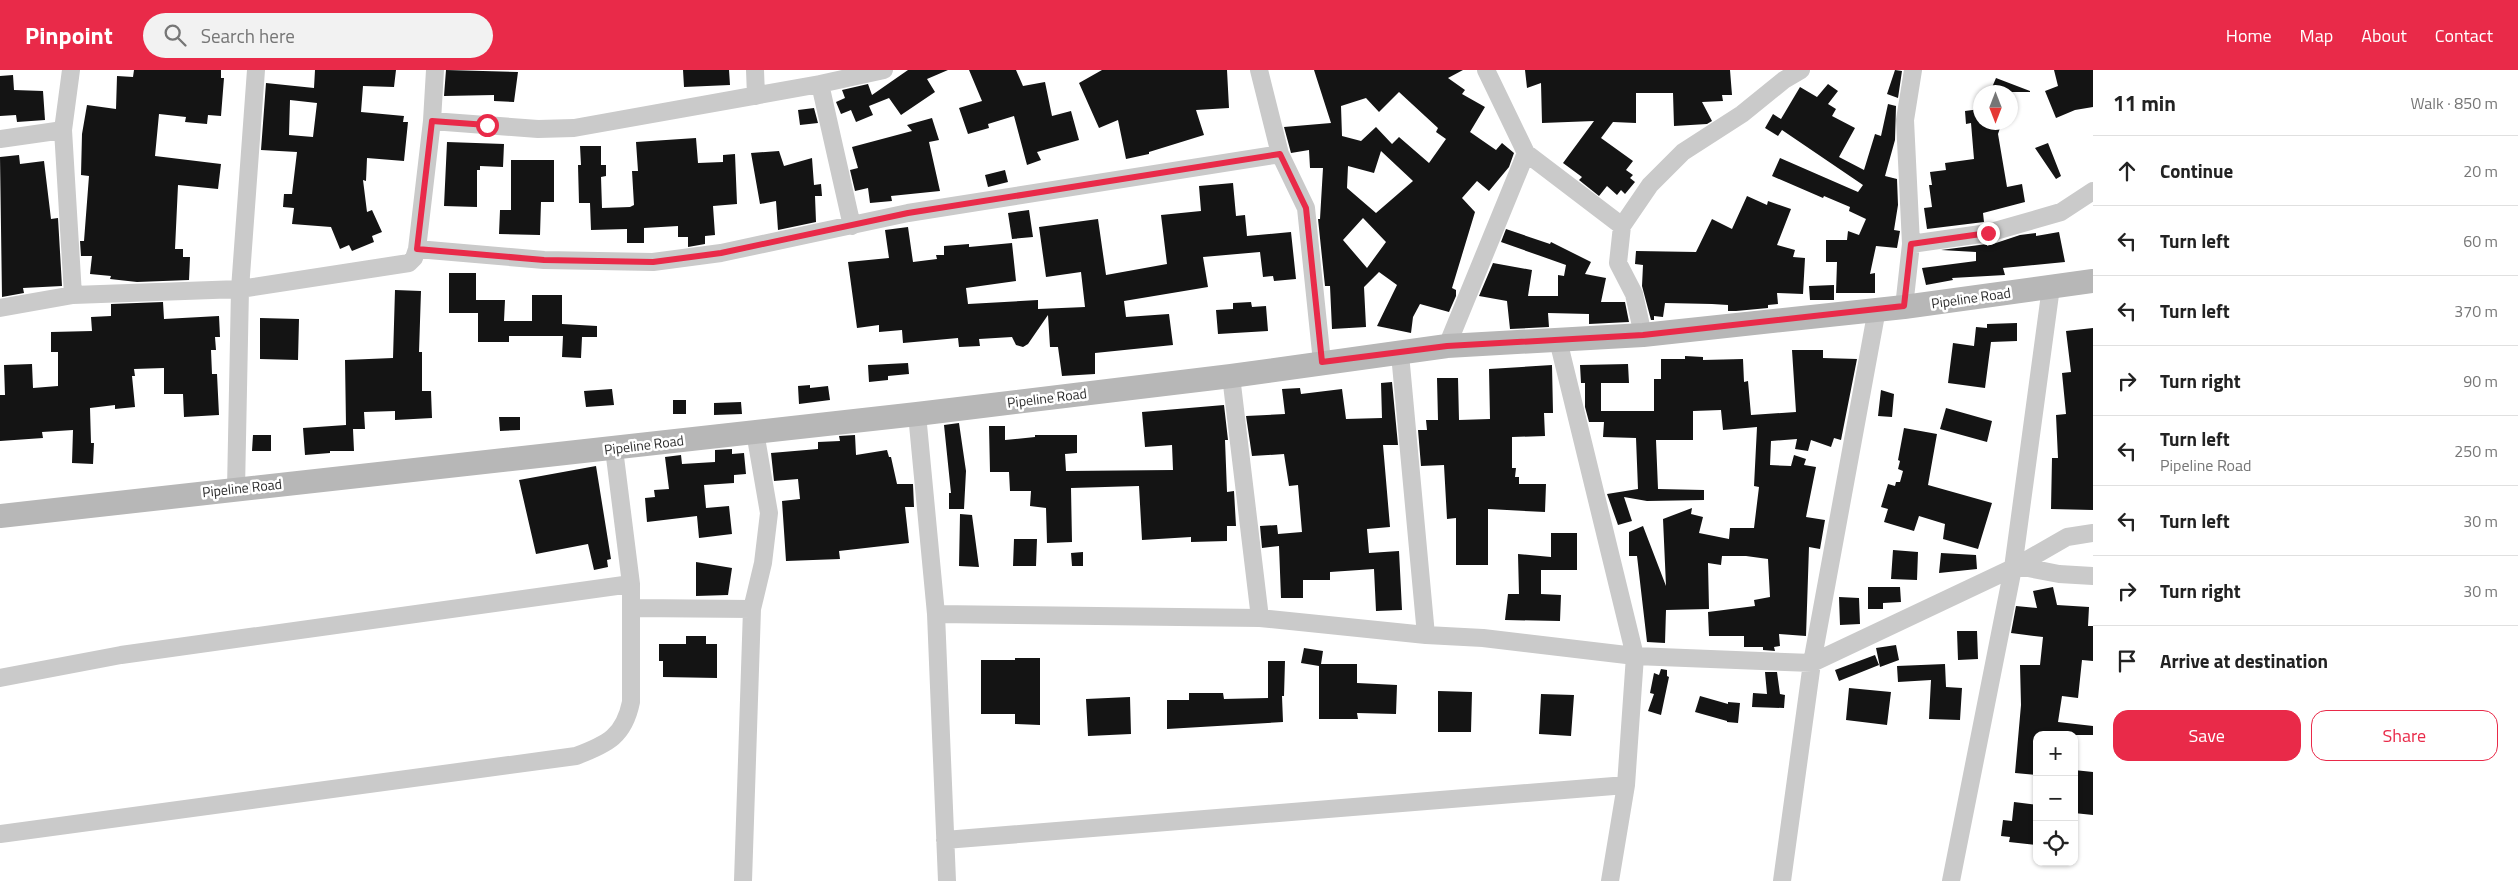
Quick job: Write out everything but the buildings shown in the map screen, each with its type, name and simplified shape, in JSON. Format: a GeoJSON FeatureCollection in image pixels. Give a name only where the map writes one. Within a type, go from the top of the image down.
{"type":"FeatureCollection","features":[{"type":"Feature","properties":{"kind":"street"},"geometry":{"type":"LineString","coordinates":[[71,70],[63,130],[73,295]]}},
{"type":"Feature","properties":{"kind":"street"},"geometry":{"type":"LineString","coordinates":[[236,489],[240,289],[256,70]]}},
{"type":"Feature","properties":{"kind":"street"},"geometry":{"type":"LineString","coordinates":[[0,308],[73,295],[240,289],[402,266],[414,258],[417,249],[432,121],[434,70]]}},
{"type":"Feature","properties":{"kind":"street"},"geometry":{"type":"LineString","coordinates":[[755,70],[756,96]]}},
{"type":"Feature","properties":{"kind":"street"},"geometry":{"type":"LineString","coordinates":[[432,121],[538,129],[574,128],[756,96],[884,70]]}},
{"type":"Feature","properties":{"kind":"street"},"geometry":{"type":"LineString","coordinates":[[1259,70],[1280,154],[1306,208],[1322,362]]}},
{"type":"Feature","properties":{"kind":"street"},"geometry":{"type":"LineString","coordinates":[[1486,70],[1526,153],[1622,226]]}},
{"type":"Feature","properties":{"kind":"street"},"geometry":{"type":"LineString","coordinates":[[1643,335],[1634,294],[1618,263],[1622,226],[1650,185],[1682,152],[1742,114],[1784,80],[1801,70]]}},
{"type":"Feature","properties":{"kind":"street"},"geometry":{"type":"LineString","coordinates":[[1904,306],[1911,244],[1905,120],[1914,70]]}},
{"type":"Feature","properties":{"kind":"street"},"geometry":{"type":"LineString","coordinates":[[820,84],[852,226]]}},
{"type":"Feature","properties":{"kind":"street"},"geometry":{"type":"LineString","coordinates":[[0,139],[63,130]]}},
{"type":"Feature","properties":{"kind":"street"},"geometry":{"type":"LineString","coordinates":[[1447,346],[1526,153]]}},
{"type":"Feature","properties":{"kind":"street"},"geometry":{"type":"LineString","coordinates":[[417,249],[544,260],[653,262],[721,253],[778,239],[852,226],[916,211],[1280,154]]}},
{"type":"Feature","properties":{"kind":"street"},"geometry":{"type":"LineString","coordinates":[[1911,244],[1988,233],[2061,212],[2093,191]]}},
{"type":"Feature","properties":{"kind":"street","name":"Pipeline Road"},"geometry":{"type":"LineString","coordinates":[[0,516],[916,414],[1231,376],[1447,346],[1643,335],[1904,306],[2093,281]]}},
{"type":"Feature","properties":{"kind":"street"},"geometry":{"type":"LineString","coordinates":[[1951,881],[2013,568],[2051,287]]}},
{"type":"Feature","properties":{"kind":"street"},"geometry":{"type":"LineString","coordinates":[[1782,881],[1812,663],[1877,309]]}},
{"type":"Feature","properties":{"kind":"street"},"geometry":{"type":"LineString","coordinates":[[1558,340],[1635,656],[1626,785],[1610,881]]}},
{"type":"Feature","properties":{"kind":"street"},"geometry":{"type":"LineString","coordinates":[[1400,354],[1426,635]]}},
{"type":"Feature","properties":{"kind":"street"},"geometry":{"type":"LineString","coordinates":[[1231,376],[1260,618]]}},
{"type":"Feature","properties":{"kind":"street"},"geometry":{"type":"LineString","coordinates":[[916,414],[936,614],[947,881]]}},
{"type":"Feature","properties":{"kind":"street"},"geometry":{"type":"LineString","coordinates":[[743,881],[752,609],[763,563],[769,513],[755,432]]}},
{"type":"Feature","properties":{"kind":"street"},"geometry":{"type":"LineString","coordinates":[[0,834],[576,756],[608,744],[628,719],[631,702],[631,584],[614,449]]}},
{"type":"Feature","properties":{"kind":"street"},"geometry":{"type":"LineString","coordinates":[[936,614],[1260,618],[1426,635],[1483,638],[1635,656],[1812,663],[2013,568],[2067,537],[2093,533]]}},
{"type":"Feature","properties":{"kind":"street"},"geometry":{"type":"LineString","coordinates":[[2013,568],[2093,576]]}},
{"type":"Feature","properties":{"kind":"street"},"geometry":{"type":"LineString","coordinates":[[0,678],[121,655],[631,584]]}},
{"type":"Feature","properties":{"kind":"street"},"geometry":{"type":"LineString","coordinates":[[632,608],[752,609]]}},
{"type":"Feature","properties":{"kind":"street"},"geometry":{"type":"LineString","coordinates":[[945,840],[1626,785]]}},
{"type":"Feature","properties":{"kind":"route"},"geometry":{"type":"LineString","coordinates":[[487,125],[432,121],[417,249],[544,260],[653,262],[721,253],[778,239],[852,226],[908,213],[1280,154],[1306,208],[1322,362],[1400,354],[1447,346],[1643,335],[1904,306],[1911,244],[1988,233]]}}]}
